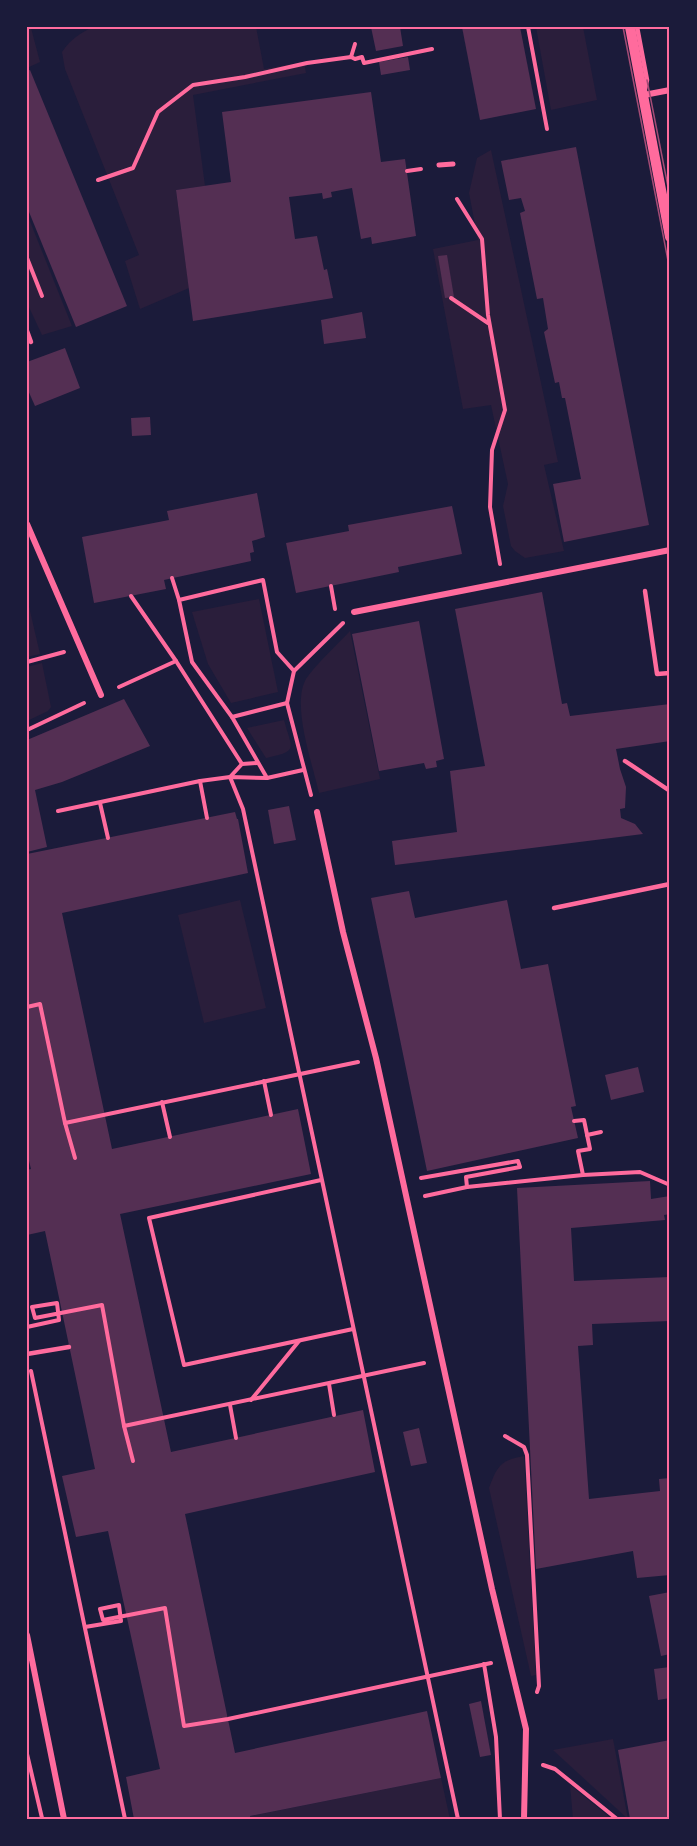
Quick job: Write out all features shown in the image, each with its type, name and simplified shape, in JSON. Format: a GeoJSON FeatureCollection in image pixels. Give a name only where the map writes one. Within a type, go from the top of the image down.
{"type":"FeatureCollection","features":[{"type":"Feature","properties":{"kind":"street"},"geometry":{"type":"LineString","coordinates":[[630,27],[670,237]]}},
{"type":"Feature","properties":{"kind":"street"},"geometry":{"type":"LineString","coordinates":[[644,95],[670,90]]}},
{"type":"Feature","properties":{"kind":"street"},"geometry":{"type":"LineString","coordinates":[[439,165],[453,164]]}},
{"type":"Feature","properties":{"kind":"street"},"geometry":{"type":"LineString","coordinates":[[27,524],[101,695]]}},
{"type":"Feature","properties":{"kind":"street"},"geometry":{"type":"LineString","coordinates":[[354,612],[670,550]]}},
{"type":"Feature","properties":{"kind":"street"},"geometry":{"type":"LineString","coordinates":[[316,812],[376,1058],[492,1589],[526,1729],[524,1819]]}},
{"type":"Feature","properties":{"kind":"street"},"geometry":{"type":"LineString","coordinates":[[27,1635],[64,1819]]}},
{"type":"Feature","properties":{"kind":"lane"},"geometry":{"type":"LineString","coordinates":[[637,27],[647,80],[644,95]]}},
{"type":"Feature","properties":{"kind":"lane"},"geometry":{"type":"LineString","coordinates":[[27,331],[32,342]]}},
{"type":"Feature","properties":{"kind":"lane"},"geometry":{"type":"LineString","coordinates":[[645,591],[657,674],[670,673]]}},
{"type":"Feature","properties":{"kind":"lane"},"geometry":{"type":"LineString","coordinates":[[625,761],[670,791]]}},
{"type":"Feature","properties":{"kind":"lane"},"geometry":{"type":"LineString","coordinates":[[554,908],[670,884]]}},
{"type":"Feature","properties":{"kind":"lane"},"geometry":{"type":"LineString","coordinates":[[27,1354],[69,1347]]}},
{"type":"Feature","properties":{"kind":"path"},"geometry":{"type":"LineString","coordinates":[[528,27],[547,129]]}},
{"type":"Feature","properties":{"kind":"path"},"geometry":{"type":"LineString","coordinates":[[351,57],[355,44]]}},
{"type":"Feature","properties":{"kind":"path"},"geometry":{"type":"LineString","coordinates":[[98,180],[133,168],[158,112],[193,85],[245,77],[307,63],[362,57],[364,63],[432,49]]}},
{"type":"Feature","properties":{"kind":"path"},"geometry":{"type":"LineString","coordinates":[[457,199],[482,239],[489,324],[505,410],[492,450],[490,507],[503,583]]}},
{"type":"Feature","properties":{"kind":"path"},"geometry":{"type":"LineString","coordinates":[[27,258],[42,296]]}},
{"type":"Feature","properties":{"kind":"path"},"geometry":{"type":"LineString","coordinates":[[451,298],[489,324]]}},
{"type":"Feature","properties":{"kind":"path"},"geometry":{"type":"LineString","coordinates":[[172,578],[192,662],[232,717],[267,778]]}},
{"type":"Feature","properties":{"kind":"path"},"geometry":{"type":"LineString","coordinates":[[179,600],[263,580],[277,652],[294,671]]}},
{"type":"Feature","properties":{"kind":"path"},"geometry":{"type":"LineString","coordinates":[[331,586],[335,610]]}},
{"type":"Feature","properties":{"kind":"path"},"geometry":{"type":"LineString","coordinates":[[131,596],[243,764]]}},
{"type":"Feature","properties":{"kind":"path"},"geometry":{"type":"LineString","coordinates":[[316,812],[287,703],[294,671],[354,612]]}},
{"type":"Feature","properties":{"kind":"path"},"geometry":{"type":"LineString","coordinates":[[27,662],[81,648]]}},
{"type":"Feature","properties":{"kind":"path"},"geometry":{"type":"LineString","coordinates":[[27,730],[176,661]]}},
{"type":"Feature","properties":{"kind":"path"},"geometry":{"type":"LineString","coordinates":[[232,717],[287,703]]}},
{"type":"Feature","properties":{"kind":"path"},"geometry":{"type":"LineString","coordinates":[[230,777],[243,764],[258,763]]}},
{"type":"Feature","properties":{"kind":"path"},"geometry":{"type":"LineString","coordinates":[[58,811],[200,781],[230,777],[267,778],[303,770]]}},
{"type":"Feature","properties":{"kind":"path"},"geometry":{"type":"LineString","coordinates":[[230,777],[243,809],[458,1819]]}},
{"type":"Feature","properties":{"kind":"path"},"geometry":{"type":"LineString","coordinates":[[200,781],[207,818]]}},
{"type":"Feature","properties":{"kind":"path"},"geometry":{"type":"LineString","coordinates":[[100,802],[108,838]]}},
{"type":"Feature","properties":{"kind":"path"},"geometry":{"type":"LineString","coordinates":[[27,1007],[40,1004],[65,1123],[75,1158]]}},
{"type":"Feature","properties":{"kind":"path"},"geometry":{"type":"LineString","coordinates":[[65,1123],[376,1058]]}},
{"type":"Feature","properties":{"kind":"path"},"geometry":{"type":"LineString","coordinates":[[264,1081],[271,1115]]}},
{"type":"Feature","properties":{"kind":"path"},"geometry":{"type":"LineString","coordinates":[[162,1102],[170,1137]]}},
{"type":"Feature","properties":{"kind":"path"},"geometry":{"type":"LineString","coordinates":[[574,1121],[584,1120],[590,1149],[578,1151],[583,1175]]}},
{"type":"Feature","properties":{"kind":"path"},"geometry":{"type":"LineString","coordinates":[[587,1135],[600,1132]]}},
{"type":"Feature","properties":{"kind":"path"},"geometry":{"type":"LineString","coordinates":[[402,1181],[518,1161],[520,1167],[466,1177],[467,1187]]}},
{"type":"Feature","properties":{"kind":"path"},"geometry":{"type":"LineString","coordinates":[[424,1196],[467,1187],[583,1175],[640,1172],[670,1185]]}},
{"type":"Feature","properties":{"kind":"path"},"geometry":{"type":"LineString","coordinates":[[321,1180],[149,1218],[184,1365],[353,1329]]}},
{"type":"Feature","properties":{"kind":"path"},"geometry":{"type":"LineString","coordinates":[[27,1327],[59,1320],[57,1303],[32,1307],[34,1318],[62,1312],[102,1305],[124,1426],[133,1461]]}},
{"type":"Feature","properties":{"kind":"path"},"geometry":{"type":"LineString","coordinates":[[251,1400],[299,1341]]}},
{"type":"Feature","properties":{"kind":"path"},"geometry":{"type":"LineString","coordinates":[[27,1354],[125,1819]]}},
{"type":"Feature","properties":{"kind":"path"},"geometry":{"type":"LineString","coordinates":[[124,1426],[441,1359]]}},
{"type":"Feature","properties":{"kind":"path"},"geometry":{"type":"LineString","coordinates":[[328,1384],[334,1415]]}},
{"type":"Feature","properties":{"kind":"path"},"geometry":{"type":"LineString","coordinates":[[230,1405],[236,1438]]}},
{"type":"Feature","properties":{"kind":"path"},"geometry":{"type":"LineString","coordinates":[[505,1436],[524,1447],[527,1455],[539,1686],[524,1720]]}},
{"type":"Feature","properties":{"kind":"path"},"geometry":{"type":"LineString","coordinates":[[85,1627],[121,1621],[119,1605],[100,1609],[103,1620],[126,1615],[165,1608],[184,1726],[228,1719],[484,1664],[496,1737],[500,1819]]}},
{"type":"Feature","properties":{"kind":"path"},"geometry":{"type":"LineString","coordinates":[[27,1754],[42,1819]]}},
{"type":"Feature","properties":{"kind":"path"},"geometry":{"type":"LineString","coordinates":[[526,1759],[555,1769],[617,1819]]}},
{"type":"Feature","properties":{"kind":"shaded area"},"geometry":{"type":"Polygon","coordinates":[[[27,27],[31,28],[40,62],[27,68],[27,27]]]}},
{"type":"Feature","properties":{"kind":"shaded area"},"geometry":{"type":"Polygon","coordinates":[[[93,27],[256,27],[264,69],[304,62],[306,73],[193,95],[205,186],[176,190],[189,288],[140,309],[125,261],[139,255],[65,69],[62,52],[76,37],[93,27]]]}},
{"type":"Feature","properties":{"kind":"shaded area"},"geometry":{"type":"Polygon","coordinates":[[[536,27],[583,27],[597,100],[551,110],[536,27]]]}},
{"type":"Feature","properties":{"kind":"shaded area"},"geometry":{"type":"Polygon","coordinates":[[[491,150],[558,462],[544,465],[564,551],[525,558],[511,546],[503,506],[508,484],[491,405],[463,409],[433,249],[478,240],[469,193],[477,158],[491,150]]]}},
{"type":"Feature","properties":{"kind":"shaded area"},"geometry":{"type":"Polygon","coordinates":[[[27,214],[72,326],[42,335],[27,303],[27,214]]]}},
{"type":"Feature","properties":{"kind":"shaded area"},"geometry":{"type":"Polygon","coordinates":[[[27,598],[40,654],[27,657],[27,598]]]}},
{"type":"Feature","properties":{"kind":"shaded area"},"geometry":{"type":"Polygon","coordinates":[[[259,599],[278,692],[231,703],[208,664],[192,612],[259,599]]]}},
{"type":"Feature","properties":{"kind":"shaded area"},"geometry":{"type":"Polygon","coordinates":[[[350,631],[380,779],[319,793],[302,719],[302,690],[310,673],[350,631]]]}},
{"type":"Feature","properties":{"kind":"shaded area"},"geometry":{"type":"Polygon","coordinates":[[[42,663],[51,707],[48,711],[27,721],[27,667],[42,663]]]}},
{"type":"Feature","properties":{"kind":"shaded area"},"geometry":{"type":"Polygon","coordinates":[[[284,720],[291,743],[290,748],[284,753],[266,758],[247,728],[284,720]]]}},
{"type":"Feature","properties":{"kind":"shaded area"},"geometry":{"type":"Polygon","coordinates":[[[240,900],[266,1008],[204,1023],[178,915],[240,900]]]}},
{"type":"Feature","properties":{"kind":"shaded area"},"geometry":{"type":"Polygon","coordinates":[[[524,1456],[536,1675],[531,1676],[489,1488],[501,1465],[524,1456]]]}},
{"type":"Feature","properties":{"kind":"shaded area"},"geometry":{"type":"Polygon","coordinates":[[[613,1739],[628,1819],[553,1750],[613,1739]]]}},
{"type":"Feature","properties":{"kind":"shaded area"},"geometry":{"type":"Polygon","coordinates":[[[441,1778],[450,1819],[250,1819],[250,1816],[441,1778]]]}},
{"type":"Feature","properties":{"kind":"shaded area"},"geometry":{"type":"Polygon","coordinates":[[[570,1785],[612,1819],[573,1819],[570,1785]]]}},
{"type":"Feature","properties":{"kind":"building"},"geometry":{"type":"Polygon","coordinates":[[[371,27],[400,27],[403,46],[376,51],[371,27]]]}},
{"type":"Feature","properties":{"kind":"building"},"geometry":{"type":"Polygon","coordinates":[[[462,27],[520,27],[536,109],[480,120],[462,27]]]}},
{"type":"Feature","properties":{"kind":"building"},"geometry":{"type":"Polygon","coordinates":[[[408,57],[410,70],[381,75],[379,62],[408,57]]]}},
{"type":"Feature","properties":{"kind":"building"},"geometry":{"type":"Polygon","coordinates":[[[30,70],[127,306],[76,327],[27,207],[27,71],[30,70]]]}},
{"type":"Feature","properties":{"kind":"building"},"geometry":{"type":"Polygon","coordinates":[[[371,92],[381,162],[405,159],[416,236],[372,244],[371,237],[361,239],[352,188],[331,192],[332,197],[323,199],[322,193],[289,197],[295,239],[317,236],[333,298],[193,321],[176,190],[231,182],[222,112],[371,92]]]}},
{"type":"Feature","properties":{"kind":"building"},"geometry":{"type":"Polygon","coordinates":[[[576,147],[649,525],[564,542],[553,484],[581,479],[565,398],[562,398],[559,382],[555,383],[544,332],[548,329],[543,298],[537,299],[520,213],[525,211],[521,198],[509,200],[501,161],[576,147]]]}},
{"type":"Feature","properties":{"kind":"building"},"geometry":{"type":"Polygon","coordinates":[[[447,255],[454,297],[445,298],[438,256],[447,255]]]}},
{"type":"Feature","properties":{"kind":"building"},"geometry":{"type":"Polygon","coordinates":[[[362,312],[366,338],[324,344],[321,320],[362,312]]]}},
{"type":"Feature","properties":{"kind":"building"},"geometry":{"type":"Polygon","coordinates":[[[65,348],[80,388],[35,406],[27,388],[27,362],[65,348]]]}},
{"type":"Feature","properties":{"kind":"building"},"geometry":{"type":"Polygon","coordinates":[[[150,417],[151,435],[132,436],[131,418],[150,417]]]}},
{"type":"Feature","properties":{"kind":"building"},"geometry":{"type":"Polygon","coordinates":[[[257,493],[265,537],[252,541],[254,552],[250,553],[251,561],[164,580],[166,589],[94,603],[82,537],[169,520],[167,511],[257,493]]]}},
{"type":"Feature","properties":{"kind":"building"},"geometry":{"type":"Polygon","coordinates":[[[452,506],[462,554],[398,567],[399,572],[296,593],[286,543],[349,531],[348,525],[452,506]]]}},
{"type":"Feature","properties":{"kind":"building"},"geometry":{"type":"Polygon","coordinates":[[[542,592],[562,704],[567,703],[570,716],[670,704],[670,741],[616,749],[626,787],[625,808],[620,809],[621,818],[635,824],[643,834],[395,865],[392,841],[457,832],[450,771],[485,766],[455,609],[542,592]]]}},
{"type":"Feature","properties":{"kind":"building"},"geometry":{"type":"Polygon","coordinates":[[[419,621],[444,759],[436,761],[437,767],[426,769],[424,763],[379,771],[352,634],[419,621]]]}},
{"type":"Feature","properties":{"kind":"building"},"geometry":{"type":"Polygon","coordinates":[[[124,699],[150,746],[62,782],[35,790],[47,847],[27,852],[27,740],[124,699]]]}},
{"type":"Feature","properties":{"kind":"building"},"geometry":{"type":"Polygon","coordinates":[[[289,806],[296,840],[274,844],[268,810],[289,806]]]}},
{"type":"Feature","properties":{"kind":"building"},"geometry":{"type":"Polygon","coordinates":[[[235,812],[248,873],[62,913],[112,1149],[298,1109],[311,1174],[120,1214],[171,1452],[363,1410],[375,1472],[185,1514],[235,1753],[427,1711],[441,1778],[250,1816],[250,1819],[134,1819],[126,1777],[160,1769],[108,1531],[76,1537],[62,1476],[95,1469],[45,1231],[27,1235],[27,1170],[31,1169],[27,1153],[27,854],[235,812]]]}},
{"type":"Feature","properties":{"kind":"building"},"geometry":{"type":"Polygon","coordinates":[[[409,891],[415,918],[507,900],[521,969],[548,964],[576,1106],[571,1107],[578,1138],[427,1171],[371,898],[409,891]]]}},
{"type":"Feature","properties":{"kind":"building"},"geometry":{"type":"Polygon","coordinates":[[[638,1067],[644,1092],[611,1100],[605,1075],[638,1067]]]}},
{"type":"Feature","properties":{"kind":"building"},"geometry":{"type":"Polygon","coordinates":[[[650,1181],[651,1199],[670,1196],[670,1214],[664,1215],[665,1220],[571,1228],[574,1281],[670,1277],[670,1321],[592,1324],[593,1345],[578,1346],[589,1499],[660,1491],[659,1479],[670,1478],[670,1575],[637,1578],[633,1551],[536,1569],[517,1188],[650,1181]]]}},
{"type":"Feature","properties":{"kind":"building"},"geometry":{"type":"Polygon","coordinates":[[[419,1428],[427,1463],[411,1466],[403,1432],[419,1428]]]}},
{"type":"Feature","properties":{"kind":"building"},"geometry":{"type":"Polygon","coordinates":[[[670,1592],[670,1654],[661,1656],[649,1596],[670,1592]]]}},
{"type":"Feature","properties":{"kind":"building"},"geometry":{"type":"Polygon","coordinates":[[[670,1667],[670,1698],[658,1700],[654,1669],[670,1667]]]}},
{"type":"Feature","properties":{"kind":"building"},"geometry":{"type":"Polygon","coordinates":[[[481,1701],[491,1755],[480,1757],[469,1704],[481,1701]]]}},
{"type":"Feature","properties":{"kind":"building"},"geometry":{"type":"Polygon","coordinates":[[[670,1740],[670,1819],[630,1819],[618,1750],[670,1740]]]}},
{"type":"Feature","properties":{"kind":"tram line"},"geometry":{"type":"LineString","coordinates":[[623,27],[670,271]]}},
{"type":"Feature","properties":{"kind":"tram line"},"geometry":{"type":"LineString","coordinates":[[647,80],[670,197]]}}]}
